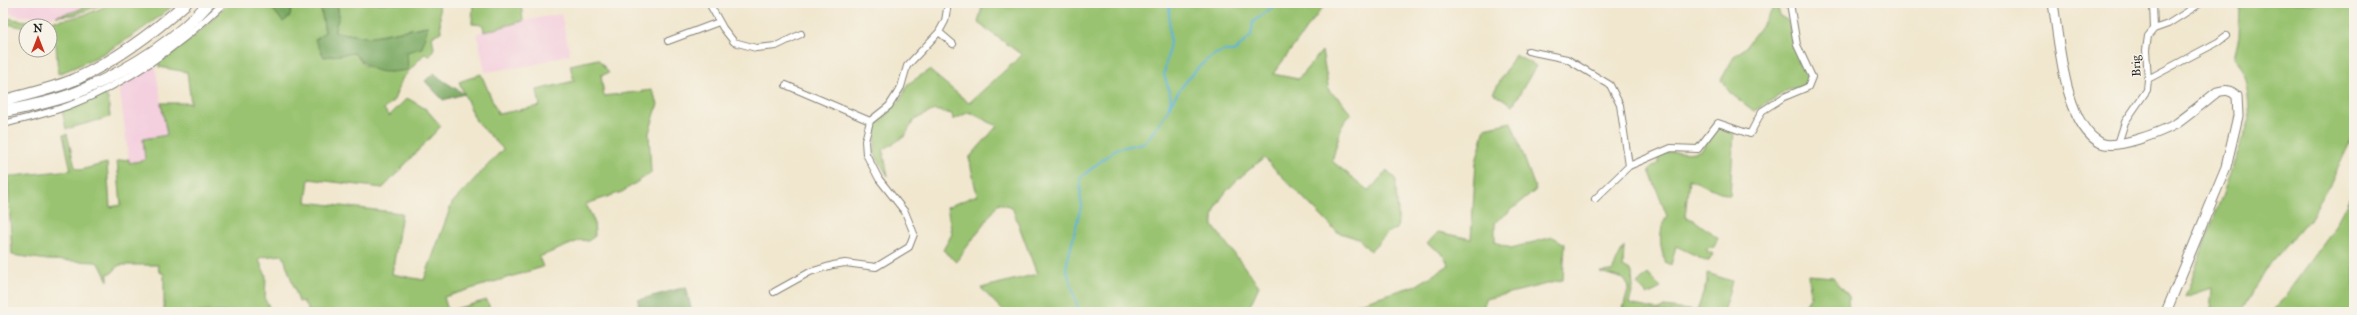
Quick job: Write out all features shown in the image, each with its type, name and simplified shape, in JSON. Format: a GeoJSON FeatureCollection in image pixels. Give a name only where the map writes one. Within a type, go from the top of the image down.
{"type":"FeatureCollection","features":[{"type":"Feature","properties":{"kind":"highway"},"geometry":{"type":"LineString","coordinates":[[3,101],[76,79],[107,62],[141,40],[186,3]]}},
{"type":"Feature","properties":{"kind":"highway"},"geometry":{"type":"LineString","coordinates":[[3,112],[84,90],[123,69],[182,30],[209,3]]}},
{"type":"Feature","properties":{"kind":"main road"},"geometry":{"type":"LineString","coordinates":[[2053,3],[2065,83],[2074,108],[2096,140],[2102,144],[2118,144],[2175,124],[2217,92],[2225,90],[2232,91],[2237,96],[2238,116],[2226,168],[2166,312]]}},
{"type":"Feature","properties":{"kind":"street"},"geometry":{"type":"LineString","coordinates":[[3,124],[72,105],[116,85],[160,58],[224,3]]}},
{"type":"Feature","properties":{"kind":"street"},"geometry":{"type":"LineString","coordinates":[[710,3],[719,22],[734,42],[756,48],[776,46],[801,34]]}},
{"type":"Feature","properties":{"kind":"street"},"geometry":{"type":"LineString","coordinates":[[774,292],[810,272],[833,265],[845,263],[876,267],[909,247],[914,234],[905,212],[879,179],[866,154],[864,141],[870,121],[889,106],[901,87],[907,66],[940,32],[945,21],[948,3]]}},
{"type":"Feature","properties":{"kind":"street"},"geometry":{"type":"LineString","coordinates":[[1595,199],[1629,166],[1671,148],[1698,149],[1718,123],[1750,134],[1762,111],[1784,97],[1808,87],[1812,77],[1797,45],[1790,3]]}},
{"type":"Feature","properties":{"kind":"street","name":"Brig"},"geometry":{"type":"LineString","coordinates":[[2118,144],[2121,129],[2147,90],[2148,79],[2146,50],[2148,36],[2154,29],[2153,3]]}},
{"type":"Feature","properties":{"kind":"street"},"geometry":{"type":"LineString","coordinates":[[2154,29],[2168,24],[2201,3]]}},
{"type":"Feature","properties":{"kind":"street"},"geometry":{"type":"LineString","coordinates":[[668,41],[719,22]]}},
{"type":"Feature","properties":{"kind":"street"},"geometry":{"type":"LineString","coordinates":[[940,32],[953,44]]}},
{"type":"Feature","properties":{"kind":"street"},"geometry":{"type":"LineString","coordinates":[[2148,79],[2218,42],[2226,36]]}},
{"type":"Feature","properties":{"kind":"street"},"geometry":{"type":"LineString","coordinates":[[1528,51],[1567,59],[1610,85],[1620,105],[1629,166]]}},
{"type":"Feature","properties":{"kind":"street"},"geometry":{"type":"LineString","coordinates":[[786,85],[870,121]]}},
{"type":"Feature","properties":{"kind":"shaded area"},"geometry":{"type":"Polygon","coordinates":[[[3,3],[92,3],[76,11],[51,17],[20,16],[3,12],[3,3]]]}},
{"type":"Feature","properties":{"kind":"shaded area"},"geometry":{"type":"Polygon","coordinates":[[[561,14],[570,54],[532,65],[485,72],[477,33],[523,21],[561,14]]]}},
{"type":"Feature","properties":{"kind":"shaded area"},"geometry":{"type":"Polygon","coordinates":[[[155,65],[167,135],[146,160],[129,163],[120,91],[122,89],[120,86],[155,65]]]}},
{"type":"Feature","properties":{"kind":"green space"},"geometry":{"type":"Polygon","coordinates":[[[92,3],[105,3],[75,15],[56,16],[76,11],[92,3]]]}},
{"type":"Feature","properties":{"kind":"green space"},"geometry":{"type":"Polygon","coordinates":[[[111,3],[176,3],[120,44],[74,68],[58,74],[58,20],[72,18],[111,3]]]}},
{"type":"Feature","properties":{"kind":"green space"},"geometry":{"type":"Polygon","coordinates":[[[229,3],[268,3],[283,22],[290,16],[292,3],[322,3],[320,4],[325,32],[324,57],[354,53],[365,66],[407,52],[427,26],[368,37],[334,32],[339,16],[337,3],[439,3],[441,32],[432,36],[434,48],[430,56],[424,54],[402,79],[394,100],[384,109],[389,116],[407,98],[426,109],[441,126],[383,188],[309,179],[306,202],[402,213],[392,274],[424,280],[452,203],[503,149],[476,121],[459,82],[481,74],[498,114],[540,106],[537,90],[574,81],[570,65],[598,59],[609,73],[601,75],[604,96],[652,90],[658,104],[649,133],[651,173],[622,192],[586,204],[594,221],[595,236],[588,241],[581,240],[539,257],[543,267],[444,297],[448,311],[487,300],[491,312],[309,312],[303,301],[299,302],[283,255],[261,257],[259,260],[266,276],[265,300],[269,306],[263,312],[164,312],[164,274],[159,272],[158,265],[119,265],[112,273],[108,273],[108,281],[100,265],[96,262],[48,260],[12,255],[8,183],[3,182],[3,177],[71,170],[63,135],[67,134],[75,167],[80,170],[107,163],[110,207],[121,205],[117,161],[129,159],[129,163],[145,160],[143,139],[167,135],[161,103],[191,103],[187,72],[159,67],[159,63],[190,40],[229,3]]]}},
{"type":"Feature","properties":{"kind":"green space"},"geometry":{"type":"Polygon","coordinates":[[[268,3],[292,3],[290,16],[283,22],[268,3]]]}},
{"type":"Feature","properties":{"kind":"green space"},"geometry":{"type":"Polygon","coordinates":[[[337,3],[339,16],[334,32],[368,37],[428,26],[422,48],[407,52],[408,70],[391,72],[372,69],[354,53],[324,57],[315,40],[325,32],[320,4],[337,3]]]}},
{"type":"Feature","properties":{"kind":"green space"},"geometry":{"type":"Polygon","coordinates":[[[473,3],[521,3],[523,21],[484,32],[483,25],[472,24],[473,3]]]}},
{"type":"Feature","properties":{"kind":"green space"},"geometry":{"type":"Polygon","coordinates":[[[983,3],[1326,3],[1273,74],[1298,79],[1322,51],[1329,91],[1341,100],[1351,114],[1342,125],[1332,161],[1369,191],[1387,170],[1396,180],[1398,217],[1397,229],[1390,231],[1370,251],[1359,239],[1337,232],[1264,158],[1238,179],[1223,196],[1217,206],[1214,216],[1213,226],[1259,286],[1247,312],[1004,312],[981,288],[1037,274],[1012,207],[999,203],[956,262],[943,250],[952,234],[947,207],[977,195],[969,158],[997,126],[969,112],[953,120],[952,114],[934,110],[914,120],[905,136],[883,150],[888,176],[875,155],[876,125],[900,101],[908,84],[929,70],[969,103],[1022,55],[978,23],[983,3]]]}},
{"type":"Feature","properties":{"kind":"green space"},"geometry":{"type":"Polygon","coordinates":[[[2240,3],[2354,3],[2354,134],[2330,185],[2308,221],[2265,271],[2242,312],[2210,312],[2212,288],[2185,297],[2250,119],[2245,79],[2239,64],[2234,58],[2239,37],[2240,3]]]}},
{"type":"Feature","properties":{"kind":"green space"},"geometry":{"type":"Polygon","coordinates":[[[1777,4],[1780,16],[1787,20],[1797,50],[1809,78],[1805,86],[1790,89],[1754,111],[1730,93],[1721,80],[1735,55],[1744,49],[1777,4]]]}},
{"type":"Feature","properties":{"kind":"green space"},"geometry":{"type":"Polygon","coordinates":[[[3,17],[17,20],[18,26],[3,23],[3,17]]]}},
{"type":"Feature","properties":{"kind":"green space"},"geometry":{"type":"Polygon","coordinates":[[[1515,55],[1536,66],[1513,105],[1493,93],[1515,55]]]}},
{"type":"Feature","properties":{"kind":"green space"},"geometry":{"type":"Polygon","coordinates":[[[434,73],[464,94],[443,100],[425,81],[434,73]]]}},
{"type":"Feature","properties":{"kind":"green space"},"geometry":{"type":"Polygon","coordinates":[[[105,93],[108,99],[110,117],[66,129],[62,110],[105,93]]]}},
{"type":"Feature","properties":{"kind":"green space"},"geometry":{"type":"Polygon","coordinates":[[[1511,122],[1536,190],[1495,223],[1495,242],[1511,248],[1553,237],[1565,244],[1563,280],[1486,299],[1482,312],[1356,312],[1356,304],[1417,285],[1449,265],[1441,252],[1427,244],[1438,232],[1471,239],[1476,162],[1485,128],[1511,122]]]}},
{"type":"Feature","properties":{"kind":"green space"},"geometry":{"type":"Polygon","coordinates":[[[1719,126],[1734,130],[1730,196],[1689,179],[1685,217],[1694,220],[1718,238],[1714,247],[1707,248],[1707,251],[1713,254],[1709,261],[1707,261],[1676,246],[1671,265],[1666,263],[1660,239],[1662,227],[1667,216],[1649,170],[1658,163],[1658,155],[1670,152],[1690,153],[1702,150],[1714,128],[1719,126]]]}},
{"type":"Feature","properties":{"kind":"green space"},"geometry":{"type":"Polygon","coordinates":[[[2354,189],[2354,312],[2273,312],[2330,235],[2354,189]]]}},
{"type":"Feature","properties":{"kind":"green space"},"geometry":{"type":"Polygon","coordinates":[[[1624,246],[1623,267],[1632,272],[1633,288],[1629,304],[1659,310],[1664,307],[1697,311],[1707,282],[1707,273],[1732,281],[1723,312],[1622,312],[1629,287],[1624,279],[1600,272],[1612,271],[1624,246]]]}},
{"type":"Feature","properties":{"kind":"green space"},"geometry":{"type":"Polygon","coordinates":[[[1648,274],[1661,288],[1647,295],[1637,284],[1648,274]]]}},
{"type":"Feature","properties":{"kind":"green space"},"geometry":{"type":"Polygon","coordinates":[[[1808,275],[1833,277],[1848,295],[1849,312],[1800,312],[1811,297],[1808,275]]]}},
{"type":"Feature","properties":{"kind":"green space"},"geometry":{"type":"Polygon","coordinates":[[[686,287],[692,312],[639,312],[638,300],[686,287]]]}},
{"type":"Feature","properties":{"kind":"waterway"},"geometry":{"type":"LineString","coordinates":[[1079,312],[1066,267],[1081,206],[1080,178],[1116,149],[1146,142],[1168,110],[1171,98],[1164,74],[1170,42],[1169,8],[1174,3]]}},
{"type":"Feature","properties":{"kind":"waterway"},"geometry":{"type":"LineString","coordinates":[[1170,106],[1180,89],[1197,69],[1216,54],[1225,51],[1234,52],[1251,36],[1253,22],[1278,3]]}}]}
